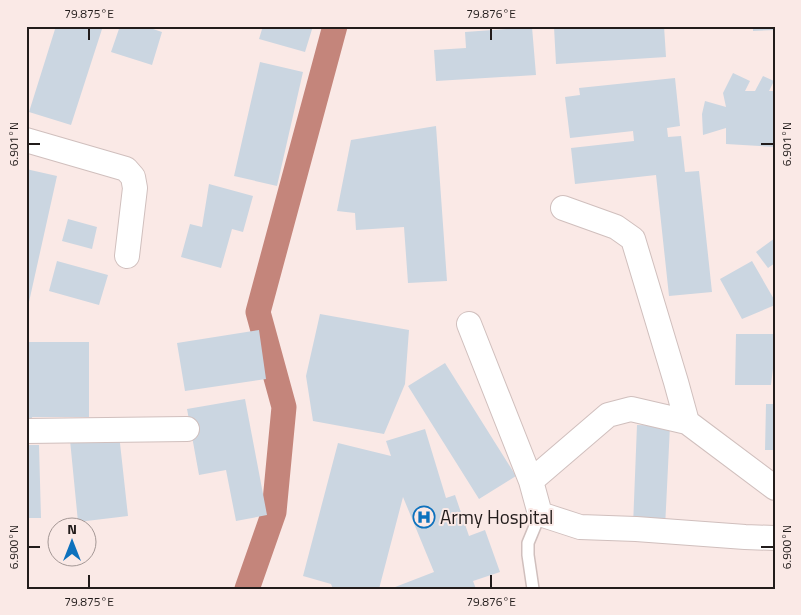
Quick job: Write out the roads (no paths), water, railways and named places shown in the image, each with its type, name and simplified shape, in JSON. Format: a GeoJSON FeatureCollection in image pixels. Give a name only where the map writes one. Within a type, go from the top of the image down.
{"type":"FeatureCollection","features":[{"type":"Feature","properties":{"kind":"street"},"geometry":{"type":"LineString","coordinates":[[26,140],[126,170],[133,177],[136,188],[127,256]]}},
{"type":"Feature","properties":{"kind":"street"},"geometry":{"type":"LineString","coordinates":[[563,208],[616,227],[633,239],[676,382],[686,422]]}},
{"type":"Feature","properties":{"kind":"street"},"geometry":{"type":"LineString","coordinates":[[469,324],[531,481],[540,514],[580,527],[775,538]]}},
{"type":"Feature","properties":{"kind":"street"},"geometry":{"type":"LineString","coordinates":[[531,481],[608,415],[631,408],[686,422],[775,488]]}},
{"type":"Feature","properties":{"kind":"street"},"geometry":{"type":"LineString","coordinates":[[26,431],[187,429]]}},
{"type":"Feature","properties":{"kind":"lane"},"geometry":{"type":"LineString","coordinates":[[533,589],[528,542],[540,514]]}},
{"type":"Feature","properties":{"kind":"waterway"},"geometry":{"type":"LineString","coordinates":[[247,589],[274,512],[284,407],[258,312],[335,26]]}},
{"type":"Feature","properties":{"kind":"place","name":"Army Hospital"},"geometry":{"type":"Point","coordinates":[424,517]}}]}
